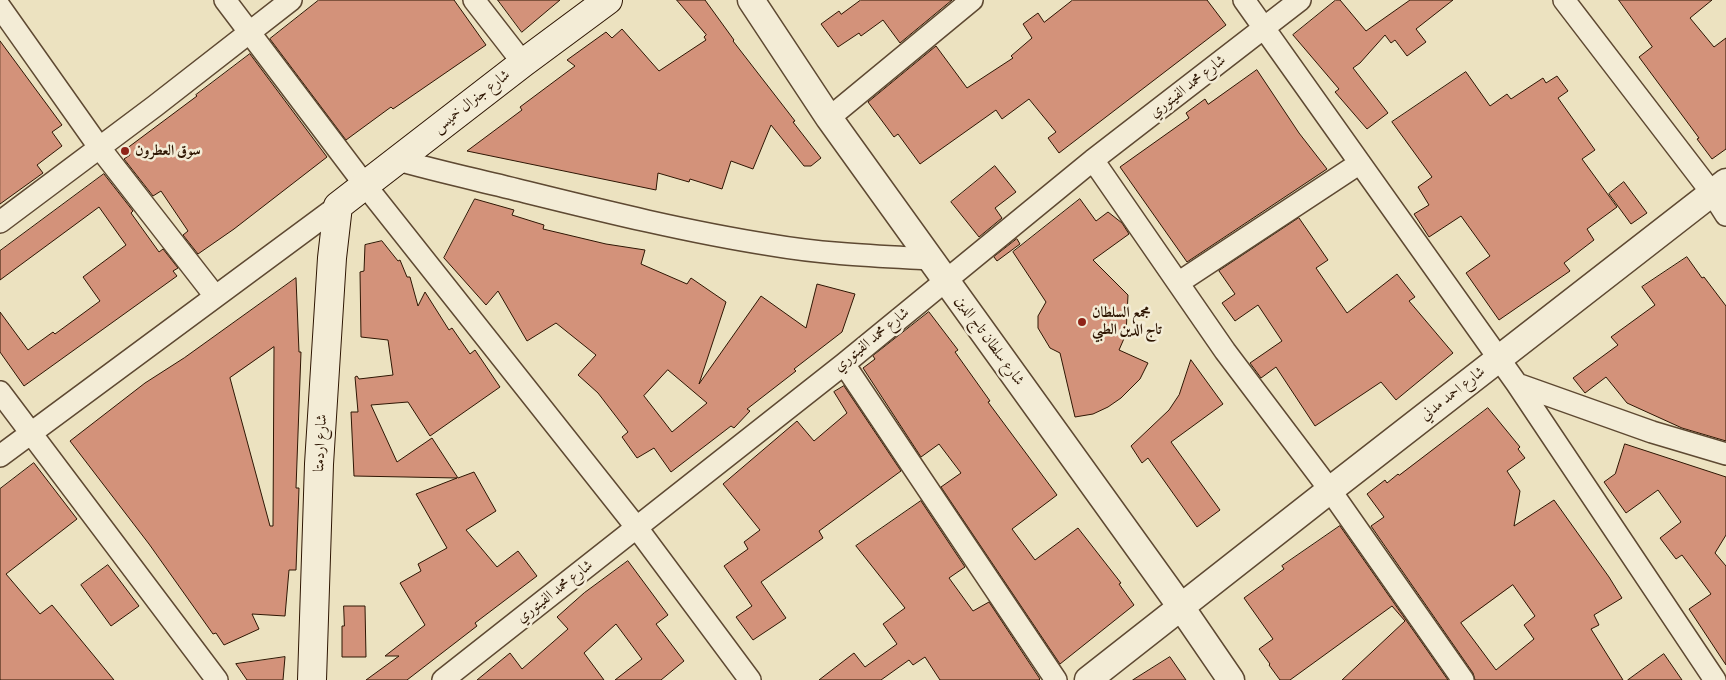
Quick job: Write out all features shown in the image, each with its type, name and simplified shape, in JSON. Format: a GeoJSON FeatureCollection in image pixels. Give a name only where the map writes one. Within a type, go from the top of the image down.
{"type":"FeatureCollection","features":[{"type":"Feature","properties":{"kind":"main road","name":"شارع جنرال خميس"},"geometry":{"type":"LineString","coordinates":[[338,206],[608,0]]}},
{"type":"Feature","properties":{"kind":"main road","name":"شارع اردمتا"},"geometry":{"type":"LineString","coordinates":[[312,680],[319,464],[332,258],[338,206]]}},
{"type":"Feature","properties":{"kind":"street"},"geometry":{"type":"LineString","coordinates":[[225,0],[365,185],[637,528],[750,680]]}},
{"type":"Feature","properties":{"kind":"street"},"geometry":{"type":"LineString","coordinates":[[0,222],[155,106],[291,0]]}},
{"type":"Feature","properties":{"kind":"street"},"geometry":{"type":"LineString","coordinates":[[474,0],[523,63]]}},
{"type":"Feature","properties":{"kind":"street","name":"شارع سلطان تاج الدين"},"geometry":{"type":"LineString","coordinates":[[751,0],[829,118],[1181,607],[1231,680]]}},
{"type":"Feature","properties":{"kind":"street"},"geometry":{"type":"LineString","coordinates":[[829,118],[972,0]]}},
{"type":"Feature","properties":{"kind":"street"},"geometry":{"type":"LineString","coordinates":[[1244,0],[1517,384],[1715,680]]}},
{"type":"Feature","properties":{"kind":"street","name":"شارع محمد الفيتوري"},"geometry":{"type":"LineString","coordinates":[[443,680],[844,364],[1093,160],[1300,0]]}},
{"type":"Feature","properties":{"kind":"street"},"geometry":{"type":"LineString","coordinates":[[1564,0],[1719,188],[1726,215]]}},
{"type":"Feature","properties":{"kind":"street"},"geometry":{"type":"LineString","coordinates":[[0,7],[99,147],[214,296]]}},
{"type":"Feature","properties":{"kind":"street"},"geometry":{"type":"LineString","coordinates":[[398,160],[455,176],[640,220],[772,246],[846,255],[930,258]]}},
{"type":"Feature","properties":{"kind":"street"},"geometry":{"type":"LineString","coordinates":[[1093,160],[1225,351],[1330,490],[1464,680]]}},
{"type":"Feature","properties":{"kind":"street"},"geometry":{"type":"LineString","coordinates":[[1178,283],[1360,162]]}},
{"type":"Feature","properties":{"kind":"street","name":"شارع احمد مدني"},"geometry":{"type":"LineString","coordinates":[[1088,680],[1719,188]]}},
{"type":"Feature","properties":{"kind":"street"},"geometry":{"type":"LineString","coordinates":[[0,456],[338,206]]}},
{"type":"Feature","properties":{"kind":"street"},"geometry":{"type":"LineString","coordinates":[[844,364],[1056,680]]}},
{"type":"Feature","properties":{"kind":"street"},"geometry":{"type":"LineString","coordinates":[[1517,384],[1652,432],[1726,454]]}},
{"type":"Feature","properties":{"kind":"street"},"geometry":{"type":"LineString","coordinates":[[0,392],[217,680]]}},
{"type":"Feature","properties":{"kind":"building"},"geometry":{"type":"Polygon","coordinates":[[[319,0],[454,0],[486,45],[393,109],[391,107],[346,140],[270,39],[319,0]]]}},
{"type":"Feature","properties":{"kind":"building"},"geometry":{"type":"Polygon","coordinates":[[[498,0],[560,0],[522,32],[498,0]]]}},
{"type":"Feature","properties":{"kind":"building"},"geometry":{"type":"Polygon","coordinates":[[[677,0],[705,0],[733,41],[821,158],[811,166],[804,166],[771,125],[753,169],[731,161],[722,189],[690,179],[689,182],[658,173],[656,190],[467,151],[522,110],[520,107],[575,66],[567,60],[606,32],[612,38],[622,29],[659,71],[706,40],[704,37],[706,35],[677,0]]]}},
{"type":"Feature","properties":{"kind":"building"},"geometry":{"type":"Polygon","coordinates":[[[861,0],[952,0],[900,43],[883,20],[861,36],[859,33],[838,47],[821,24],[839,11],[841,14],[861,0]]]}},
{"type":"Feature","properties":{"kind":"building"},"geometry":{"type":"Polygon","coordinates":[[[1073,0],[1207,0],[1226,25],[1059,153],[1048,138],[1056,132],[1029,99],[1002,119],[996,110],[920,164],[898,134],[894,137],[868,102],[936,46],[967,88],[1013,58],[1011,56],[1032,38],[1023,24],[1038,13],[1044,22],[1073,0]]]}},
{"type":"Feature","properties":{"kind":"building"},"geometry":{"type":"Polygon","coordinates":[[[1336,0],[1340,0],[1366,31],[1410,0],[1453,0],[1416,29],[1426,42],[1407,56],[1395,40],[1391,43],[1385,35],[1360,63],[1353,68],[1388,113],[1367,129],[1335,92],[1339,89],[1293,35],[1336,0]]]}},
{"type":"Feature","properties":{"kind":"building"},"geometry":{"type":"Polygon","coordinates":[[[1619,0],[1712,0],[1690,18],[1714,47],[1726,38],[1726,149],[1712,159],[1697,139],[1699,138],[1639,57],[1652,47],[1619,0]]]}},
{"type":"Feature","properties":{"kind":"building"},"geometry":{"type":"Polygon","coordinates":[[[0,41],[62,125],[52,132],[62,146],[37,165],[43,173],[0,204],[0,41]]]}},
{"type":"Feature","properties":{"kind":"building"},"geometry":{"type":"Polygon","coordinates":[[[250,54],[327,157],[234,229],[198,254],[183,235],[188,231],[161,191],[153,196],[124,159],[130,155],[126,149],[250,54]]]}},
{"type":"Feature","properties":{"kind":"building"},"geometry":{"type":"Polygon","coordinates":[[[1257,70],[1299,133],[1327,169],[1187,262],[1120,167],[1189,118],[1186,113],[1205,99],[1208,104],[1257,70]]]}},
{"type":"Feature","properties":{"kind":"building"},"geometry":{"type":"Polygon","coordinates":[[[1466,72],[1490,106],[1507,94],[1511,99],[1543,78],[1546,83],[1557,76],[1568,91],[1558,98],[1595,150],[1582,159],[1617,207],[1587,229],[1594,240],[1564,263],[1570,271],[1499,320],[1466,273],[1490,256],[1461,216],[1429,237],[1414,214],[1429,205],[1418,187],[1432,177],[1392,122],[1466,72]]]}},
{"type":"Feature","properties":{"kind":"building"},"geometry":{"type":"Polygon","coordinates":[[[995,166],[1016,192],[995,208],[1002,218],[979,237],[951,202],[995,166]]]}},
{"type":"Feature","properties":{"kind":"building"},"geometry":{"type":"Polygon","coordinates":[[[104,174],[133,211],[131,213],[159,252],[163,249],[178,268],[173,271],[177,276],[24,386],[0,352],[0,312],[28,350],[53,332],[55,334],[100,301],[83,277],[126,245],[99,207],[0,280],[0,251],[104,174]]]}},
{"type":"Feature","properties":{"kind":"building"},"geometry":{"type":"Polygon","coordinates":[[[1624,182],[1647,213],[1631,224],[1609,194],[1624,182]]]}},
{"type":"Feature","properties":{"kind":"building"},"geometry":{"type":"Polygon","coordinates":[[[475,199],[514,210],[512,215],[544,225],[543,229],[606,244],[645,250],[641,264],[687,284],[691,278],[726,302],[699,384],[761,296],[806,328],[817,284],[855,294],[842,332],[747,409],[750,411],[734,428],[731,426],[671,472],[654,448],[637,458],[622,437],[628,432],[598,393],[578,375],[596,355],[556,323],[527,341],[498,291],[486,305],[444,258],[475,199]],[[668,370],[644,396],[672,432],[707,403],[668,370]]]}},
{"type":"Feature","properties":{"kind":"building","name":"مجمع السلطان تاج الدين الطبي"},"geometry":{"type":"Polygon","coordinates":[[[1080,199],[1096,221],[1108,212],[1122,223],[1129,234],[1093,260],[1128,295],[1126,334],[1119,350],[1148,363],[1140,379],[1121,398],[1093,414],[1075,417],[1060,353],[1050,348],[1038,328],[1038,316],[1046,302],[1013,252],[1080,199]]]}},
{"type":"Feature","properties":{"kind":"building"},"geometry":{"type":"Polygon","coordinates":[[[1299,218],[1328,260],[1316,268],[1347,313],[1397,274],[1415,297],[1409,301],[1453,353],[1396,400],[1381,382],[1315,426],[1276,367],[1261,378],[1250,363],[1282,341],[1258,305],[1235,321],[1222,303],[1235,294],[1219,271],[1299,218]]]}},
{"type":"Feature","properties":{"kind":"building"},"geometry":{"type":"Polygon","coordinates":[[[1017,239],[1020,244],[997,261],[994,257],[1017,239]]]}},
{"type":"Feature","properties":{"kind":"building"},"geometry":{"type":"Polygon","coordinates":[[[382,241],[398,261],[400,260],[407,277],[410,277],[418,306],[425,292],[449,330],[452,328],[470,354],[475,350],[500,387],[430,436],[408,402],[371,405],[397,462],[432,438],[458,478],[474,472],[496,511],[466,530],[497,567],[518,551],[537,576],[475,623],[477,626],[407,680],[366,680],[399,656],[385,656],[425,625],[400,583],[421,571],[418,564],[447,548],[416,494],[457,478],[354,476],[351,412],[358,412],[355,377],[357,376],[359,379],[393,375],[388,340],[361,337],[360,272],[364,271],[365,245],[382,241]]]}},
{"type":"Feature","properties":{"kind":"building"},"geometry":{"type":"Polygon","coordinates":[[[1687,257],[1726,306],[1726,441],[1682,428],[1627,403],[1606,377],[1585,393],[1573,378],[1618,345],[1611,337],[1655,305],[1642,287],[1687,257]]]}},
{"type":"Feature","properties":{"kind":"building"},"geometry":{"type":"Polygon","coordinates":[[[296,278],[299,352],[301,352],[296,488],[299,488],[296,570],[289,570],[285,616],[252,614],[259,629],[224,645],[216,633],[213,634],[149,544],[70,441],[145,383],[184,358],[296,278]],[[274,347],[230,378],[270,526],[273,526],[274,347]]]}},
{"type":"Feature","properties":{"kind":"building"},"geometry":{"type":"Polygon","coordinates":[[[929,312],[958,350],[955,352],[990,401],[988,402],[1057,495],[1012,529],[1035,560],[1078,528],[1121,583],[1119,584],[1134,605],[1060,664],[941,487],[961,473],[939,444],[921,457],[863,368],[875,359],[873,356],[929,312]]]}},
{"type":"Feature","properties":{"kind":"building"},"geometry":{"type":"Polygon","coordinates":[[[1191,360],[1223,404],[1171,442],[1220,510],[1197,527],[1148,458],[1142,463],[1131,446],[1169,410],[1179,395],[1191,360]]]}},
{"type":"Feature","properties":{"kind":"building"},"geometry":{"type":"Polygon","coordinates":[[[844,386],[901,471],[819,531],[823,538],[761,582],[786,618],[753,640],[736,617],[752,606],[724,566],[748,549],[744,542],[760,530],[723,484],[797,421],[814,441],[847,413],[834,392],[844,386]]]}},
{"type":"Feature","properties":{"kind":"building"},"geometry":{"type":"Polygon","coordinates":[[[1488,408],[1520,447],[1518,449],[1525,458],[1507,471],[1520,491],[1514,526],[1554,500],[1622,598],[1594,615],[1599,625],[1591,629],[1623,680],[1475,680],[1473,673],[1371,526],[1384,517],[1367,494],[1385,480],[1387,483],[1488,408]],[[1513,585],[1461,623],[1496,670],[1534,639],[1524,625],[1535,616],[1513,585]]]}},
{"type":"Feature","properties":{"kind":"building"},"geometry":{"type":"Polygon","coordinates":[[[1625,444],[1726,477],[1726,535],[1715,553],[1726,566],[1726,665],[1689,609],[1711,594],[1682,555],[1676,559],[1660,538],[1681,522],[1658,490],[1626,513],[1604,482],[1615,474],[1625,444]]]}},
{"type":"Feature","properties":{"kind":"building"},"geometry":{"type":"Polygon","coordinates":[[[34,463],[77,519],[6,574],[40,614],[52,605],[114,680],[0,680],[0,489],[34,463]]]}},
{"type":"Feature","properties":{"kind":"building"},"geometry":{"type":"Polygon","coordinates":[[[921,501],[965,567],[949,578],[973,611],[989,602],[1039,680],[940,680],[925,657],[913,665],[909,660],[881,680],[819,680],[854,653],[865,667],[897,644],[883,624],[905,608],[856,546],[921,501]]]}},
{"type":"Feature","properties":{"kind":"building"},"geometry":{"type":"Polygon","coordinates":[[[1340,526],[1448,680],[1342,680],[1405,621],[1392,606],[1290,680],[1280,680],[1269,665],[1259,649],[1273,639],[1244,598],[1284,569],[1282,566],[1340,526]]]}},
{"type":"Feature","properties":{"kind":"building"},"geometry":{"type":"Polygon","coordinates":[[[628,561],[668,615],[656,624],[684,661],[661,680],[615,680],[642,659],[616,624],[584,653],[604,680],[477,680],[510,653],[522,669],[568,629],[557,617],[584,593],[628,561]]]}},
{"type":"Feature","properties":{"kind":"building"},"geometry":{"type":"Polygon","coordinates":[[[108,565],[139,606],[111,626],[81,585],[108,565]]]}},
{"type":"Feature","properties":{"kind":"building"},"geometry":{"type":"Polygon","coordinates":[[[344,606],[365,606],[366,657],[342,657],[344,606]]]}},
{"type":"Feature","properties":{"kind":"building"},"geometry":{"type":"Polygon","coordinates":[[[1664,654],[1682,680],[1628,680],[1664,654]]]}},
{"type":"Feature","properties":{"kind":"building"},"geometry":{"type":"Polygon","coordinates":[[[285,657],[283,680],[247,680],[236,664],[285,657]]]}},
{"type":"Feature","properties":{"kind":"building"},"geometry":{"type":"Polygon","coordinates":[[[1170,657],[1186,680],[1133,680],[1170,657]]]}},
{"type":"Feature","properties":{"kind":"place","name":"سوق العطرون"},"geometry":{"type":"Point","coordinates":[125,151]}},
{"type":"Feature","properties":{"kind":"place","name":"مجمع السلطان تاج الدين الطبي"},"geometry":{"type":"Point","coordinates":[1082,322]}}]}
